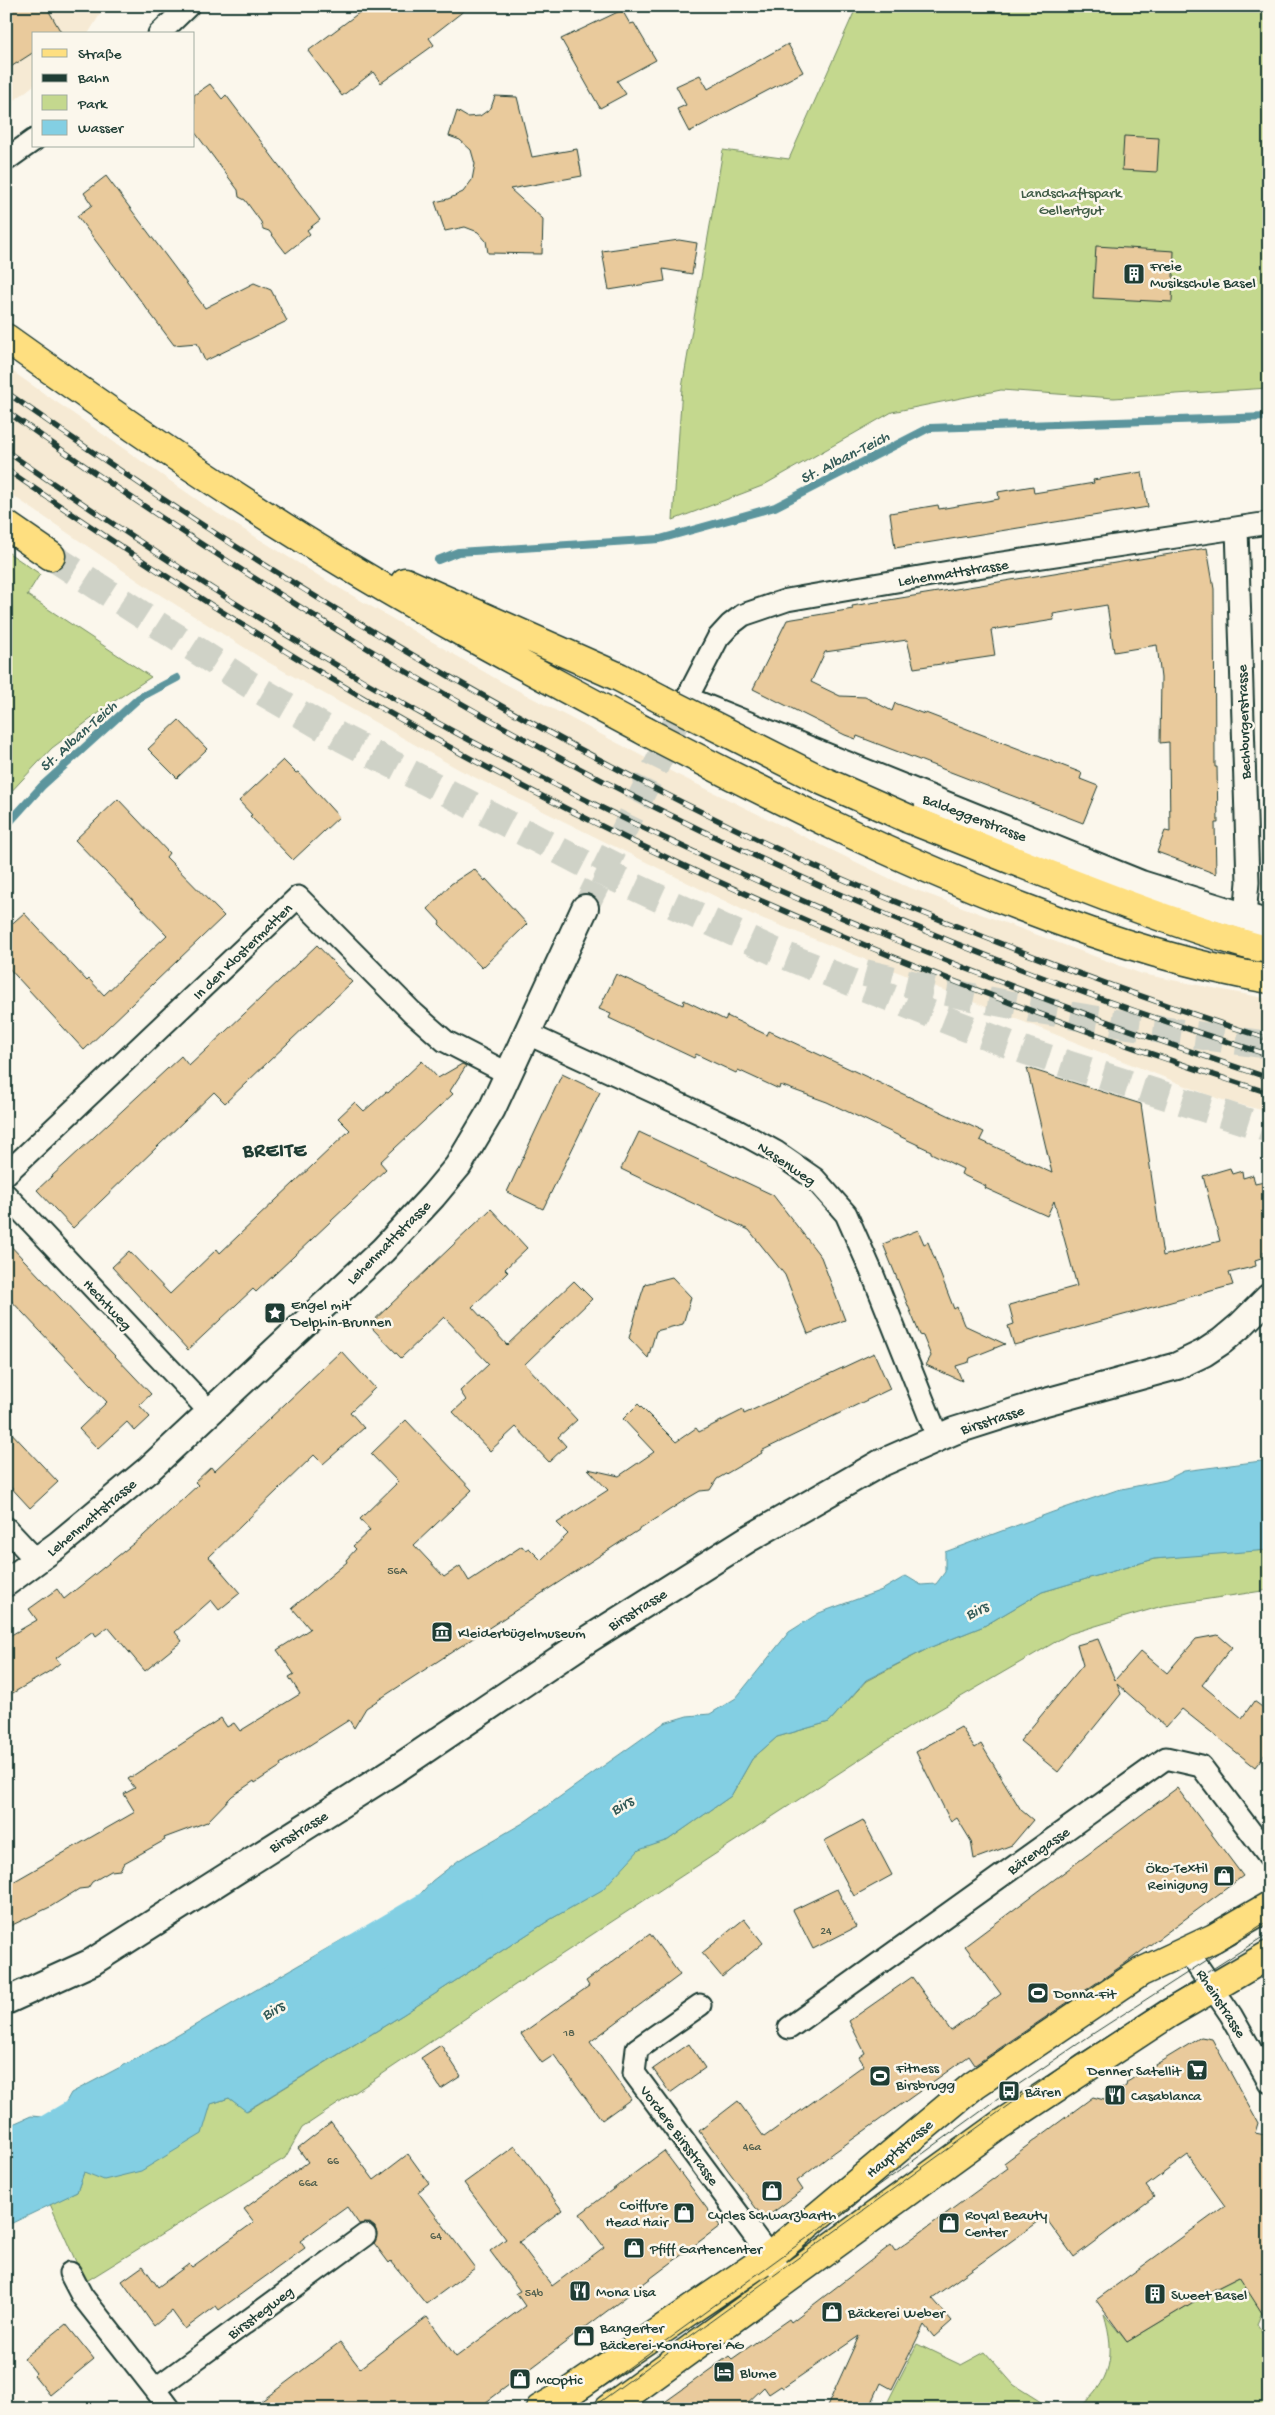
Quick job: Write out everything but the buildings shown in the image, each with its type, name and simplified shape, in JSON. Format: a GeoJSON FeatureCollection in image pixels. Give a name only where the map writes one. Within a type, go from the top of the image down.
{"type":"FeatureCollection","features":[{"type":"Feature","properties":{"kind":"main road"},"geometry":{"type":"LineString","coordinates":[[7,338],[175,456],[285,528],[458,630],[645,732],[782,801],[983,892],[1117,941],[1184,961],[1269,979]]}},
{"type":"Feature","properties":{"kind":"main road"},"geometry":{"type":"LineString","coordinates":[[6,525],[51,556]]}},
{"type":"Feature","properties":{"kind":"main road"},"geometry":{"type":"LineString","coordinates":[[285,528],[619,677],[673,699],[813,776],[909,819],[1064,880],[1179,922],[1269,951]]}},
{"type":"Feature","properties":{"kind":"main road","name":"Hauptstrasse"},"geometry":{"type":"LineString","coordinates":[[540,2409],[568,2393],[770,2256],[974,2085],[1141,1972],[1188,1952],[1269,1906]]}},
{"type":"Feature","properties":{"kind":"main road"},"geometry":{"type":"LineString","coordinates":[[608,2409],[1001,2124],[1163,2018],[1269,1955]]}},
{"type":"Feature","properties":{"kind":"street"},"geometry":{"type":"LineString","coordinates":[[161,32],[188,6]]}},
{"type":"Feature","properties":{"kind":"street"},"geometry":{"type":"LineString","coordinates":[[6,160],[32,141]]}},
{"type":"Feature","properties":{"kind":"street","name":"Lehenmattstrasse"},"geometry":{"type":"LineString","coordinates":[[673,699],[718,638],[730,625],[743,615],[787,600],[989,565],[1269,523]]}},
{"type":"Feature","properties":{"kind":"street","name":"Bechburgerstrasse"},"geometry":{"type":"LineString","coordinates":[[1237,528],[1248,882],[1257,920]]}},
{"type":"Feature","properties":{"kind":"street","name":"Baldeggerstrasse"},"geometry":{"type":"LineString","coordinates":[[673,699],[1141,884],[1257,920]]}},
{"type":"Feature","properties":{"kind":"street","name":"In den Klostermatten"},"geometry":{"type":"LineString","coordinates":[[6,1174],[298,897],[412,1012],[445,1041],[508,1074]]}},
{"type":"Feature","properties":{"kind":"street","name":"Lehenmattstrasse"},"geometry":{"type":"LineString","coordinates":[[6,1583],[37,1561],[148,1469],[383,1250],[433,1196],[458,1166],[492,1110],[585,908]]}},
{"type":"Feature","properties":{"kind":"street","name":"Nasenweg"},"geometry":{"type":"LineString","coordinates":[[528,1034],[734,1129],[776,1152],[815,1179],[846,1214],[873,1275],[938,1438]]}},
{"type":"Feature","properties":{"kind":"street","name":"Hechtweg"},"geometry":{"type":"LineString","coordinates":[[6,1195],[210,1412]]}},
{"type":"Feature","properties":{"kind":"street","name":"Birsstrasse"},"geometry":{"type":"LineString","coordinates":[[6,2001],[92,1962],[398,1768],[590,1639],[748,1539],[879,1464],[938,1438],[1042,1403],[1177,1366],[1204,1353],[1222,1340],[1241,1325],[1269,1297]]}},
{"type":"Feature","properties":{"kind":"street"},"geometry":{"type":"LineString","coordinates":[[6,1528],[37,1561]]}},
{"type":"Feature","properties":{"kind":"street","name":"Bärengasse"},"geometry":{"type":"LineString","coordinates":[[789,2028],[1166,1758],[1201,1766],[1269,1856]]}},
{"type":"Feature","properties":{"kind":"street","name":"Rheinstrasse"},"geometry":{"type":"LineString","coordinates":[[1188,1952],[1213,1988],[1269,2082]]}},
{"type":"Feature","properties":{"kind":"street","name":"Vordere Birsstrasse"},"geometry":{"type":"LineString","coordinates":[[700,2005],[637,2049],[634,2073],[786,2279]]}},
{"type":"Feature","properties":{"kind":"street","name":"Birsstegweg"},"geometry":{"type":"LineString","coordinates":[[155,2390],[365,2235]]}},
{"type":"Feature","properties":{"kind":"street"},"geometry":{"type":"LineString","coordinates":[[70,2273],[82,2296],[170,2409]]}},
{"type":"Feature","properties":{"kind":"shaded area"},"geometry":{"type":"Polygon","coordinates":[[[6,6],[105,6],[89,32],[32,32],[32,87],[6,107],[6,6]]]}},
{"type":"Feature","properties":{"kind":"shaded area"},"geometry":{"type":"Polygon","coordinates":[[[6,367],[212,510],[334,585],[500,681],[676,774],[903,885],[1142,974],[1269,999],[1269,1112],[1219,1099],[751,914],[460,770],[266,661],[149,588],[6,491],[6,367]]]}},
{"type":"Feature","properties":{"kind":"green space","name":"Landschaftspark Gellertgut"},"geometry":{"type":"Polygon","coordinates":[[[854,6],[1269,6],[1269,388],[1114,398],[1001,390],[892,412],[762,486],[673,520],[682,388],[723,150],[789,159],[856,8],[854,6]]]}},
{"type":"Feature","properties":{"kind":"green space"},"geometry":{"type":"Polygon","coordinates":[[[6,551],[40,574],[27,595],[151,677],[119,698],[52,748],[6,797],[6,551]]]}},
{"type":"Feature","properties":{"kind":"green space"},"geometry":{"type":"Polygon","coordinates":[[[1248,1550],[1269,1550],[1269,1590],[1162,1606],[1069,1634],[911,1726],[515,1985],[302,2128],[285,2158],[85,2282],[50,2204],[77,2192],[84,2172],[211,2104],[229,2098],[247,2111],[404,2014],[551,1919],[601,1890],[639,1849],[668,1840],[731,1796],[752,1759],[777,1737],[829,1722],[866,1681],[931,1647],[984,1626],[1042,1592],[1154,1559],[1248,1550]]]}},
{"type":"Feature","properties":{"kind":"green space"},"geometry":{"type":"Polygon","coordinates":[[[1241,2276],[1262,2312],[1257,2324],[1269,2342],[1266,2354],[1269,2358],[1269,2407],[1266,2409],[1077,2409],[1098,2389],[1108,2367],[1110,2342],[1104,2314],[1127,2342],[1215,2289],[1241,2276]]]}},
{"type":"Feature","properties":{"kind":"green space"},"geometry":{"type":"Polygon","coordinates":[[[917,2344],[961,2365],[985,2352],[1014,2385],[1052,2409],[884,2409],[917,2344]]]}},
{"type":"Feature","properties":{"kind":"water"},"geometry":{"type":"Polygon","coordinates":[[[1269,1460],[1269,1550],[1154,1559],[1042,1592],[984,1626],[931,1647],[866,1680],[829,1722],[777,1737],[752,1759],[731,1796],[668,1840],[639,1850],[602,1890],[551,1919],[404,2014],[246,2111],[229,2098],[211,2104],[202,2134],[141,2171],[104,2180],[84,2172],[77,2192],[6,2226],[6,2127],[31,2116],[43,2117],[48,2128],[62,2146],[73,2138],[62,2109],[71,2093],[149,2052],[347,1937],[375,1925],[392,1957],[408,1954],[396,1921],[432,1881],[459,1860],[523,1823],[664,1723],[687,1716],[710,1714],[736,1698],[789,1632],[819,1613],[882,1590],[906,1576],[921,1585],[936,1584],[945,1572],[945,1552],[1117,1490],[1166,1480],[1184,1471],[1269,1460]]]}},
{"type":"Feature","properties":{"kind":"waterway","name":"St. Alban-Teich"},"geometry":{"type":"LineString","coordinates":[[438,560],[458,552],[660,539],[775,507],[929,428],[1269,417]]}},
{"type":"Feature","properties":{"kind":"waterway","name":"St. Alban-Teich"},"geometry":{"type":"LineString","coordinates":[[6,826],[42,786],[139,698],[177,678]]}},
{"type":"Feature","properties":{"kind":"waterway","name":"Birs"},"geometry":{"type":"LineString","coordinates":[[328,1976],[458,1899]]}},
{"type":"Feature","properties":{"kind":"waterway","name":"Birs"},"geometry":{"type":"LineString","coordinates":[[6,2165],[126,2094]]}},
{"type":"Feature","properties":{"kind":"tunnel"},"geometry":{"type":"LineString","coordinates":[[51,556],[249,684],[342,738],[587,865],[776,952],[1026,1051],[1269,1129]]}},
{"type":"Feature","properties":{"kind":"tunnel"},"geometry":{"type":"LineString","coordinates":[[585,908],[659,760],[686,700]]}},
{"type":"Feature","properties":{"kind":"tunnel"},"geometry":{"type":"LineString","coordinates":[[865,973],[1015,1006],[1167,1031],[1269,1045]]}},
{"type":"Feature","properties":{"kind":"tram line"},"geometry":{"type":"LineString","coordinates":[[572,2409],[1009,2091],[1091,2035],[1269,1920]]}},
{"type":"Feature","properties":{"kind":"tram line"},"geometry":{"type":"LineString","coordinates":[[590,2409],[1076,2056],[1269,1933]]}},
{"type":"Feature","properties":{"kind":"railway"},"geometry":{"type":"LineString","coordinates":[[6,392],[203,526],[304,589],[406,651],[613,767],[719,821],[884,897],[1087,976],[1269,1039]]}},
{"type":"Feature","properties":{"kind":"railway"},"geometry":{"type":"LineString","coordinates":[[6,411],[95,473],[276,592],[461,703],[556,756],[652,806],[812,882],[940,937],[1071,988],[1202,1034],[1269,1055]]}},
{"type":"Feature","properties":{"kind":"railway"},"geometry":{"type":"LineString","coordinates":[[6,451],[121,529],[296,641],[416,711],[573,794],[670,841],[866,928],[1066,1007],[1269,1078]]}},
{"type":"Feature","properties":{"kind":"railway"},"geometry":{"type":"LineString","coordinates":[[6,469],[231,618],[405,722],[561,806],[758,900],[960,984],[1165,1059],[1269,1093]]}},
{"type":"Feature","properties":{"kind":"place","name":"Freie Musikschule Basel"},"geometry":{"type":"Point","coordinates":[1134,274]}},
{"type":"Feature","properties":{"kind":"place","name":"Engel mit Delphin-Brunnen"},"geometry":{"type":"Point","coordinates":[275,1313]}},
{"type":"Feature","properties":{"kind":"place","name":"Kleiderbügelmuseum"},"geometry":{"type":"Point","coordinates":[442,1632]}},
{"type":"Feature","properties":{"kind":"place","name":"Öko-Textil Reinigung"},"geometry":{"type":"Point","coordinates":[1224,1876]}},
{"type":"Feature","properties":{"kind":"place","name":"Donna-Fit"},"geometry":{"type":"Point","coordinates":[1038,1993]}},
{"type":"Feature","properties":{"kind":"place","name":"Denner Satellit"},"geometry":{"type":"Point","coordinates":[1197,2070]}},
{"type":"Feature","properties":{"kind":"place","name":"Fitness Birsbrugg"},"geometry":{"type":"Point","coordinates":[880,2076]}},
{"type":"Feature","properties":{"kind":"place","name":"Bären"},"geometry":{"type":"Point","coordinates":[1009,2091]}},
{"type":"Feature","properties":{"kind":"place","name":"Casablanca"},"geometry":{"type":"Point","coordinates":[1115,2095]}},
{"type":"Feature","properties":{"kind":"place","name":"Cycles Schwarzbarth"},"geometry":{"type":"Point","coordinates":[772,2191]}},
{"type":"Feature","properties":{"kind":"place","name":"Coiffure Head Hair"},"geometry":{"type":"Point","coordinates":[684,2213]}},
{"type":"Feature","properties":{"kind":"place","name":"Royal Beauty Center"},"geometry":{"type":"Point","coordinates":[949,2223]}},
{"type":"Feature","properties":{"kind":"place","name":"Pfiff Gartencenter"},"geometry":{"type":"Point","coordinates":[634,2248]}},
{"type":"Feature","properties":{"kind":"place","name":"Mona Lisa"},"geometry":{"type":"Point","coordinates":[580,2291]}},
{"type":"Feature","properties":{"kind":"place","name":"Sweet Basel"},"geometry":{"type":"Point","coordinates":[1155,2294]}},
{"type":"Feature","properties":{"kind":"place","name":"Bäckerei Weber"},"geometry":{"type":"Point","coordinates":[832,2312]}},
{"type":"Feature","properties":{"kind":"place","name":"Bangerter Bäckerei-Konditorei AG"},"geometry":{"type":"Point","coordinates":[584,2336]}},
{"type":"Feature","properties":{"kind":"place","name":"Blume"},"geometry":{"type":"Point","coordinates":[724,2372]}},
{"type":"Feature","properties":{"kind":"place","name":"McOptic"},"geometry":{"type":"Point","coordinates":[520,2379]}},
{"type":"Feature","properties":{"kind":"district","name":"BREITE"},"geometry":{"type":"Point","coordinates":[275,1149]}}]}
